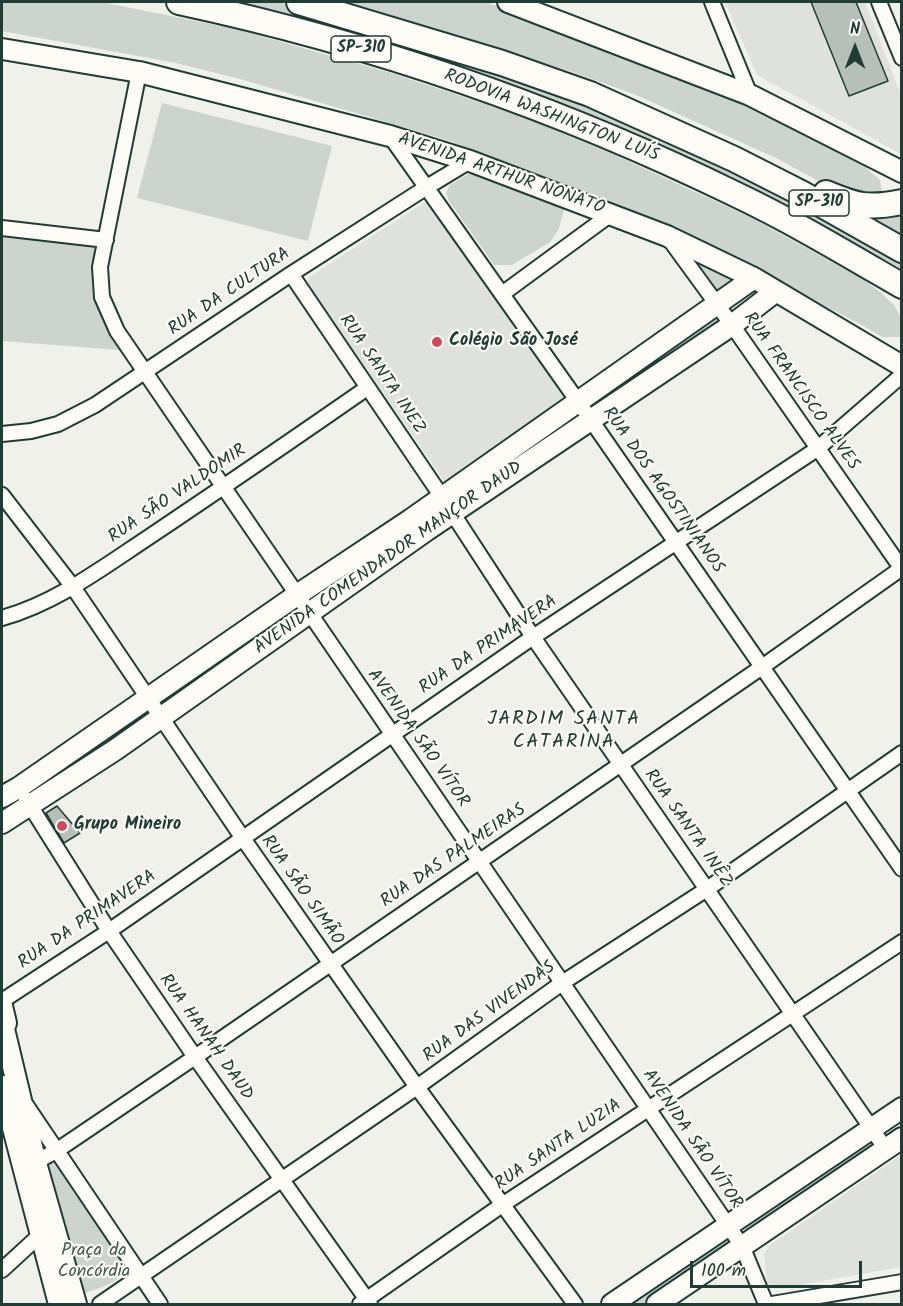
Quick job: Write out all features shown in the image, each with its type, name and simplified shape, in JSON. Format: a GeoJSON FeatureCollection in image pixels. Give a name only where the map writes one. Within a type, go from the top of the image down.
{"type":"FeatureCollection","features":[{"type":"Feature","properties":{"kind":"highway","name":"RODOVIA WASHINGTON LUÍS"},"geometry":{"type":"LineString","coordinates":[[179,2],[235,14],[356,48],[459,81],[595,131],[737,194],[902,286]]}},
{"type":"Feature","properties":{"kind":"highway","name":"RODOVIA WASHINGTON LUÍS"},"geometry":{"type":"LineString","coordinates":[[299,2],[502,63],[572,88],[734,159],[801,193],[902,250]]}},
{"type":"Feature","properties":{"kind":"highway"},"geometry":{"type":"LineString","coordinates":[[734,159],[850,203],[867,207],[902,202]]}},
{"type":"Feature","properties":{"kind":"highway"},"geometry":{"type":"LineString","coordinates":[[843,252],[854,268],[902,302]]}},
{"type":"Feature","properties":{"kind":"street"},"geometry":{"type":"LineString","coordinates":[[712,2],[750,95]]}},
{"type":"Feature","properties":{"kind":"street"},"geometry":{"type":"LineString","coordinates":[[879,2],[902,58]]}},
{"type":"Feature","properties":{"kind":"street"},"geometry":{"type":"LineString","coordinates":[[519,3],[750,95],[902,172]]}},
{"type":"Feature","properties":{"kind":"street","name":"AVENIDA ARTHUR NONATO"},"geometry":{"type":"LineString","coordinates":[[2,49],[139,72],[390,136],[470,161],[667,236],[754,278],[902,366]]}},
{"type":"Feature","properties":{"kind":"street","name":"AVENIDA SÃO VÍTOR"},"geometry":{"type":"LineString","coordinates":[[139,72],[100,267],[102,297],[117,331],[742,1246],[766,1305]]}},
{"type":"Feature","properties":{"kind":"street","name":"RUA DOS AGOSTINIANOS"},"geometry":{"type":"LineString","coordinates":[[390,136],[591,420],[902,869]]}},
{"type":"Feature","properties":{"kind":"street","name":"RUA DA CULTURA"},"geometry":{"type":"LineString","coordinates":[[2,434],[31,431],[58,424],[95,405],[291,274],[470,161]]}},
{"type":"Feature","properties":{"kind":"street"},"geometry":{"type":"LineString","coordinates":[[502,294],[611,214]]}},
{"type":"Feature","properties":{"kind":"street"},"geometry":{"type":"LineString","coordinates":[[2,228],[106,240]]}},
{"type":"Feature","properties":{"kind":"street","name":"RUA FRANCISCO ALVES"},"geometry":{"type":"LineString","coordinates":[[667,236],[732,325],[901,568]]}},
{"type":"Feature","properties":{"kind":"street","name":"RUA SANTA INEZ"},"geometry":{"type":"LineString","coordinates":[[291,274],[447,505]]}},
{"type":"Feature","properties":{"kind":"street","name":"AVENIDA COMENDADOR MANÇOR DAUD"},"geometry":{"type":"LineString","coordinates":[[2,823],[161,717],[309,614],[578,402],[754,278]]}},
{"type":"Feature","properties":{"kind":"street","name":"AVENIDA COMENDADOR MANÇOR DAUD"},"geometry":{"type":"LineString","coordinates":[[10,792],[297,595],[591,420],[732,325],[775,292]]}},
{"type":"Feature","properties":{"kind":"street","name":"RUA DA PRIMAVERA"},"geometry":{"type":"LineString","coordinates":[[2,1001],[109,931],[532,637],[817,449],[902,375]]}},
{"type":"Feature","properties":{"kind":"street","name":"RUA SÃO VALDOMIR"},"geometry":{"type":"LineString","coordinates":[[2,618],[37,606],[74,587],[223,488],[367,388]]}},
{"type":"Feature","properties":{"kind":"street","name":"RUA SÃO SIMÃO"},"geometry":{"type":"LineString","coordinates":[[2,495],[74,587],[242,837],[417,1087],[575,1305]]}},
{"type":"Feature","properties":{"kind":"street","name":"RUA SANTA INÊZ"},"geometry":{"type":"LineString","coordinates":[[447,505],[532,637],[870,1128],[893,1143]]}},
{"type":"Feature","properties":{"kind":"street","name":"RUA DAS PALMEIRAS"},"geometry":{"type":"LineString","coordinates":[[29,1166],[56,1151],[195,1057],[762,667],[901,568]]}},
{"type":"Feature","properties":{"kind":"street","name":"RUA DAS VIVENDAS"},"geometry":{"type":"LineString","coordinates":[[100,1305],[417,1087],[562,983],[707,889],[902,753]]}},
{"type":"Feature","properties":{"kind":"street","name":"RUA HANAH DAUD"},"geometry":{"type":"LineString","coordinates":[[10,792],[30,805],[109,931],[195,1057],[282,1178],[366,1303]]}},
{"type":"Feature","properties":{"kind":"street","name":"RUA SANTA LUZIA"},"geometry":{"type":"LineString","coordinates":[[366,1303],[502,1205],[792,1012],[902,942]]}},
{"type":"Feature","properties":{"kind":"street"},"geometry":{"type":"LineString","coordinates":[[2,1006],[6,1023],[3,1031],[20,1095],[40,1235],[59,1305]]}},
{"type":"Feature","properties":{"kind":"street"},"geometry":{"type":"LineString","coordinates":[[2,1086],[76,1305]]}},
{"type":"Feature","properties":{"kind":"street"},"geometry":{"type":"LineString","coordinates":[[20,1095],[160,1305]]}},
{"type":"Feature","properties":{"kind":"street"},"geometry":{"type":"LineString","coordinates":[[612,1305],[902,1108]]}},
{"type":"Feature","properties":{"kind":"street"},"geometry":{"type":"LineString","coordinates":[[657,1305],[893,1143]]}},
{"type":"Feature","properties":{"kind":"street"},"geometry":{"type":"LineString","coordinates":[[2,1270],[40,1235]]}},
{"type":"Feature","properties":{"kind":"street"},"geometry":{"type":"LineString","coordinates":[[772,1305],[902,1282]]}},
{"type":"Feature","properties":{"kind":"shaded area"},"geometry":{"type":"Polygon","coordinates":[[[725,2],[865,2],[901,95],[901,154],[757,75],[725,2]]]}},
{"type":"Feature","properties":{"kind":"shaded area","name":"Colégio São José"},"geometry":{"type":"Polygon","coordinates":[[[428,200],[566,399],[451,482],[444,481],[308,284],[309,277],[428,200]]]}},
{"type":"Feature","properties":{"kind":"shaded area"},"geometry":{"type":"Polygon","coordinates":[[[901,1155],[901,1267],[778,1289],[767,1283],[764,1254],[769,1246],[901,1155]]]}},
{"type":"Feature","properties":{"kind":"green space"},"geometry":{"type":"Polygon","coordinates":[[[2,2],[101,2],[236,29],[391,73],[521,116],[615,155],[752,218],[861,278],[894,305],[901,318],[901,337],[882,337],[726,255],[600,198],[447,140],[240,79],[176,63],[2,31],[2,2]]]}},
{"type":"Feature","properties":{"kind":"green space"},"geometry":{"type":"Polygon","coordinates":[[[211,2],[277,2],[316,12],[506,72],[667,134],[901,257],[901,276],[765,199],[211,2]]]}},
{"type":"Feature","properties":{"kind":"green space"},"geometry":{"type":"Polygon","coordinates":[[[330,2],[485,2],[585,35],[682,74],[817,137],[858,161],[880,180],[882,192],[876,201],[835,190],[776,158],[636,95],[570,71],[330,2]]]}},
{"type":"Feature","properties":{"kind":"green space"},"geometry":{"type":"Polygon","coordinates":[[[162,103],[332,146],[308,241],[137,198],[162,103]]]}},
{"type":"Feature","properties":{"kind":"green space"},"geometry":{"type":"Polygon","coordinates":[[[475,170],[565,207],[558,231],[550,242],[512,265],[494,265],[449,201],[446,193],[450,185],[475,170]]]}},
{"type":"Feature","properties":{"kind":"green space"},"geometry":{"type":"Polygon","coordinates":[[[901,210],[901,239],[875,224],[871,217],[901,210]]]}},
{"type":"Feature","properties":{"kind":"green space"},"geometry":{"type":"Polygon","coordinates":[[[2,233],[99,244],[94,274],[97,300],[105,324],[120,350],[2,341],[2,233]]]}},
{"type":"Feature","properties":{"kind":"green space"},"geometry":{"type":"Polygon","coordinates":[[[697,261],[734,277],[736,282],[719,295],[697,261]]]}},
{"type":"Feature","properties":{"kind":"green space"},"geometry":{"type":"Polygon","coordinates":[[[716,317],[721,323],[595,407],[594,397],[716,317]]]}},
{"type":"Feature","properties":{"kind":"green space"},"geometry":{"type":"Polygon","coordinates":[[[290,608],[294,614],[165,704],[159,698],[290,608]]]}},
{"type":"Feature","properties":{"kind":"green space"},"geometry":{"type":"Polygon","coordinates":[[[141,706],[152,710],[150,715],[38,791],[33,788],[141,706]]]}},
{"type":"Feature","properties":{"kind":"green space"},"geometry":{"type":"Polygon","coordinates":[[[871,1139],[874,1147],[748,1233],[743,1226],[871,1139]]]}},
{"type":"Feature","properties":{"kind":"green space","name":"Praça da Concórdia"},"geometry":{"type":"Polygon","coordinates":[[[50,1163],[59,1164],[125,1266],[123,1272],[114,1281],[82,1294],[44,1167],[50,1163]]]}},
{"type":"Feature","properties":{"kind":"green space"},"geometry":{"type":"Polygon","coordinates":[[[724,1238],[730,1242],[732,1247],[646,1304],[622,1304],[724,1238]]]}},
{"type":"Feature","properties":{"kind":"building"},"geometry":{"type":"Polygon","coordinates":[[[811,2],[856,2],[888,81],[849,96],[811,2]]]}},
{"type":"Feature","properties":{"kind":"building","name":"Grupo Mineiro"},"geometry":{"type":"Polygon","coordinates":[[[57,806],[80,833],[64,843],[46,813],[57,806]]]}},
{"type":"Feature","properties":{"kind":"place","name":"Colégio São José"},"geometry":{"type":"Point","coordinates":[437,342]}},
{"type":"Feature","properties":{"kind":"place","name":"Grupo Mineiro"},"geometry":{"type":"Point","coordinates":[62,826]}},
{"type":"Feature","properties":{"kind":"district","name":"JARDIM SANTA CATARINA"},"geometry":{"type":"Point","coordinates":[564,732]}}]}
